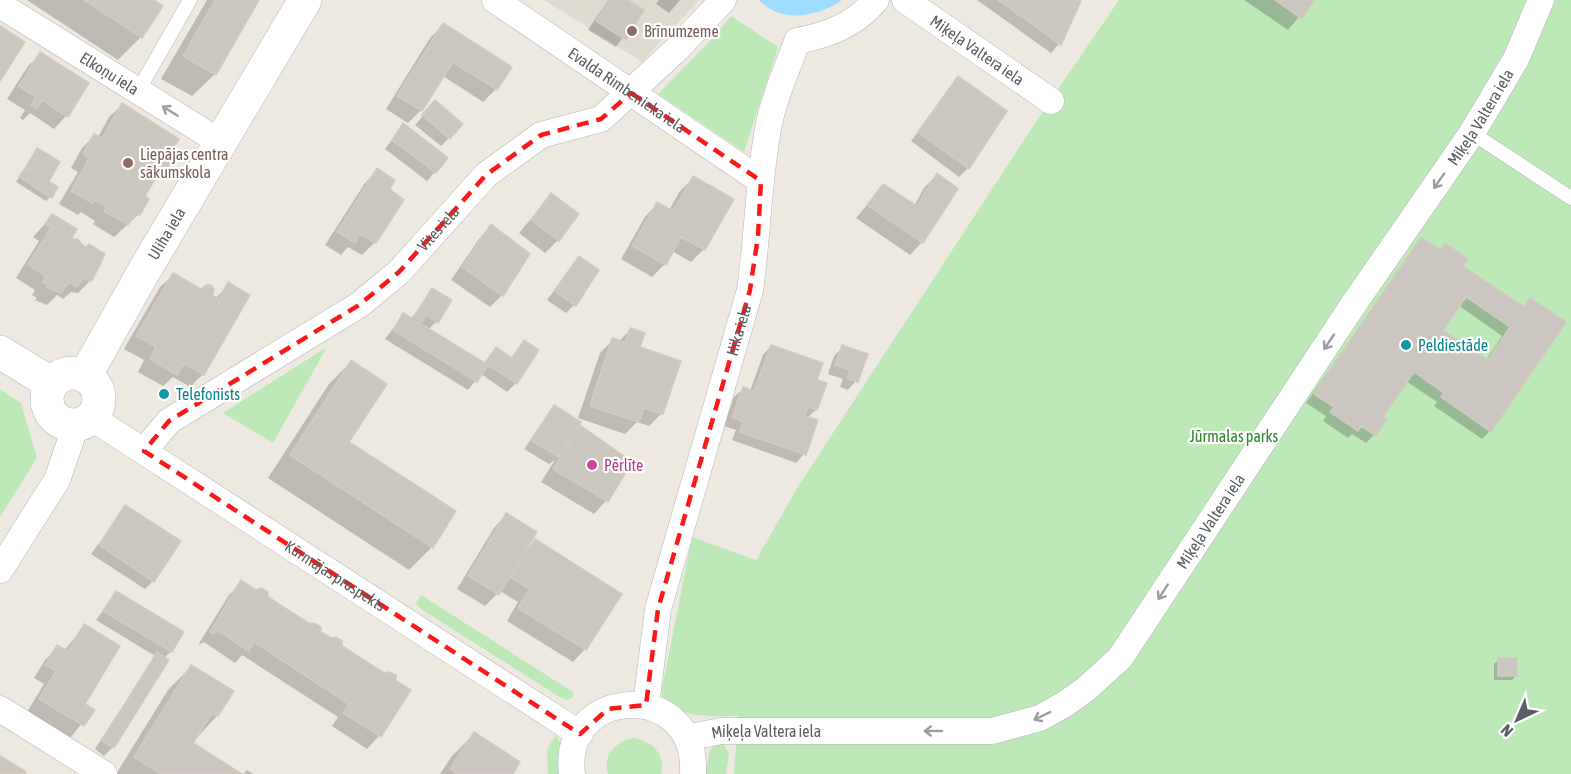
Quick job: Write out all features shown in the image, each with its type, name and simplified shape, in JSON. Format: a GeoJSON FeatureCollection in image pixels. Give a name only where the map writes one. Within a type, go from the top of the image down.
{"type":"FeatureCollection","features":[{"type":"Feature","properties":{"kind":"main road","name":"Uliha iela"},"geometry":{"type":"LineString","coordinates":[[85,376],[305,0]]}},
{"type":"Feature","properties":{"kind":"main road"},"geometry":{"type":"LineString","coordinates":[[0,352],[51,384]]}},
{"type":"Feature","properties":{"kind":"main road"},"geometry":{"type":"LineString","coordinates":[[65,374],[85,376],[98,393],[97,410],[84,421],[67,425],[52,416],[47,400],[51,384],[65,374]]}},
{"type":"Feature","properties":{"kind":"street","name":"Evalda Rimbenieka iela"},"geometry":{"type":"LineString","coordinates":[[495,0],[761,180]]}},
{"type":"Feature","properties":{"kind":"street","name":"Vites iela"},"geometry":{"type":"LineString","coordinates":[[144,451],[169,421],[359,305],[399,272],[486,176],[541,135],[601,119],[632,93],[723,0]]}},
{"type":"Feature","properties":{"kind":"street","name":"Hika iela"},"geometry":{"type":"LineString","coordinates":[[646,705],[658,609],[750,290],[758,236],[761,180],[772,113],[797,41],[823,36],[848,24],[876,0]]}},
{"type":"Feature","properties":{"kind":"street","name":"Miķeļa Valtera iela"},"geometry":{"type":"LineString","coordinates":[[905,0],[1051,101]]}},
{"type":"Feature","properties":{"kind":"street","name":"Miķeļa Valtera iela"},"geometry":{"type":"LineString","coordinates":[[687,738],[721,732],[992,731],[1040,718],[1086,689],[1120,658],[1346,315],[1472,133],[1516,59],[1541,0]]}},
{"type":"Feature","properties":{"kind":"street","name":"Elkoņu iela"},"geometry":{"type":"LineString","coordinates":[[0,5],[220,142]]}},
{"type":"Feature","properties":{"kind":"street","name":"Kūrmājas prospekts"},"geometry":{"type":"LineString","coordinates":[[84,421],[144,451],[580,734]]}},
{"type":"Feature","properties":{"kind":"street"},"geometry":{"type":"LineString","coordinates":[[0,570],[57,480],[84,421]]}},
{"type":"Feature","properties":{"kind":"street"},"geometry":{"type":"LineString","coordinates":[[572,774],[572,756],[580,734],[592,719],[608,709],[633,704],[646,705],[674,721],[687,738],[693,756],[693,774]]}},
{"type":"Feature","properties":{"kind":"street"},"geometry":{"type":"LineString","coordinates":[[0,709],[104,774]]}},
{"type":"Feature","properties":{"kind":"lane"},"geometry":{"type":"LineString","coordinates":[[138,91],[190,0]]}},
{"type":"Feature","properties":{"kind":"lane"},"geometry":{"type":"LineString","coordinates":[[1472,133],[1571,198]]}},
{"type":"Feature","properties":{"kind":"highlighted area"},"geometry":{"type":"Polygon","coordinates":[[[631,93],[761,181],[758,236],[750,290],[658,609],[646,705],[608,709],[580,734],[144,451],[169,421],[359,305],[399,272],[486,175],[541,135],[601,119],[631,93]]]}},
{"type":"Feature","properties":{"kind":"shaded area","name":"Brīnumzeme"},"geometry":{"type":"Polygon","coordinates":[[[544,0],[699,0],[642,62],[544,0]]]}},
{"type":"Feature","properties":{"kind":"green space","name":"Jūrmalas parks"},"geometry":{"type":"Polygon","coordinates":[[[1119,0],[1571,0],[1571,774],[734,774],[738,716],[695,715],[676,708],[661,694],[692,537],[756,560],[799,485],[1039,117],[1119,0]]]}},
{"type":"Feature","properties":{"kind":"green space"},"geometry":{"type":"Polygon","coordinates":[[[731,16],[778,47],[744,152],[658,94],[713,38],[731,16]]]}},
{"type":"Feature","properties":{"kind":"green space"},"geometry":{"type":"Polygon","coordinates":[[[327,347],[273,443],[223,413],[327,347]]]}},
{"type":"Feature","properties":{"kind":"green space"},"geometry":{"type":"Polygon","coordinates":[[[0,389],[21,403],[37,458],[0,517],[0,389]]]}},
{"type":"Feature","properties":{"kind":"green space"},"geometry":{"type":"Polygon","coordinates":[[[421,595],[573,692],[573,697],[568,700],[561,698],[421,609],[416,603],[421,595]]]}},
{"type":"Feature","properties":{"kind":"green space"},"geometry":{"type":"Polygon","coordinates":[[[556,735],[563,748],[562,774],[548,774],[547,749],[556,735]]]}},
{"type":"Feature","properties":{"kind":"green space"},"geometry":{"type":"Polygon","coordinates":[[[634,738],[647,742],[656,750],[661,760],[661,774],[608,774],[607,761],[612,750],[622,742],[634,738]]]}},
{"type":"Feature","properties":{"kind":"green space"},"geometry":{"type":"Polygon","coordinates":[[[720,739],[729,753],[726,774],[705,774],[710,750],[720,739]]]}},
{"type":"Feature","properties":{"kind":"water"},"geometry":{"type":"Polygon","coordinates":[[[759,0],[842,0],[822,11],[789,15],[768,8],[759,0]]]}},
{"type":"Feature","properties":{"kind":"building"},"geometry":{"type":"Polygon","coordinates":[[[84,0],[154,0],[163,6],[142,38],[84,0]]]}},
{"type":"Feature","properties":{"kind":"building"},"geometry":{"type":"Polygon","coordinates":[[[215,0],[259,0],[216,75],[183,56],[215,0]]]}},
{"type":"Feature","properties":{"kind":"building"},"geometry":{"type":"Polygon","coordinates":[[[609,0],[628,0],[644,10],[626,40],[596,21],[609,0]]]}},
{"type":"Feature","properties":{"kind":"building"},"geometry":{"type":"Polygon","coordinates":[[[998,0],[1080,0],[1081,1],[1061,45],[998,0]]]}},
{"type":"Feature","properties":{"kind":"building"},"geometry":{"type":"Polygon","coordinates":[[[1275,0],[1314,0],[1302,19],[1275,0]]]}},
{"type":"Feature","properties":{"kind":"building"},"geometry":{"type":"Polygon","coordinates":[[[443,23],[512,67],[497,90],[453,62],[422,111],[397,96],[443,23]]]}},
{"type":"Feature","properties":{"kind":"building"},"geometry":{"type":"Polygon","coordinates":[[[0,26],[25,42],[0,81],[0,26]]]}},
{"type":"Feature","properties":{"kind":"building"},"geometry":{"type":"Polygon","coordinates":[[[40,52],[89,83],[68,117],[42,100],[37,109],[31,105],[36,97],[19,86],[40,52]]]}},
{"type":"Feature","properties":{"kind":"building"},"geometry":{"type":"Polygon","coordinates":[[[958,76],[1007,111],[969,169],[918,132],[958,76]]]}},
{"type":"Feature","properties":{"kind":"building"},"geometry":{"type":"Polygon","coordinates":[[[435,100],[463,124],[450,139],[422,115],[435,100]]]}},
{"type":"Feature","properties":{"kind":"building","name":"Liepājas centra sākumskola"},"geometry":{"type":"Polygon","coordinates":[[[122,103],[179,139],[171,152],[176,154],[166,170],[162,168],[145,196],[149,199],[140,215],[136,213],[128,225],[104,211],[107,207],[94,200],[92,203],[71,191],[89,158],[83,154],[94,134],[102,138],[122,103]]]}},
{"type":"Feature","properties":{"kind":"building"},"geometry":{"type":"Polygon","coordinates":[[[403,123],[448,158],[436,173],[392,140],[403,123]]]}},
{"type":"Feature","properties":{"kind":"building"},"geometry":{"type":"Polygon","coordinates":[[[37,148],[49,155],[38,174],[26,167],[37,148]]]}},
{"type":"Feature","properties":{"kind":"building"},"geometry":{"type":"Polygon","coordinates":[[[49,155],[60,162],[49,181],[38,174],[49,155]]]}},
{"type":"Feature","properties":{"kind":"building"},"geometry":{"type":"Polygon","coordinates":[[[26,167],[58,187],[52,198],[19,177],[26,167]]]}},
{"type":"Feature","properties":{"kind":"building"},"geometry":{"type":"Polygon","coordinates":[[[377,168],[395,180],[390,189],[404,200],[376,243],[360,234],[355,243],[337,232],[377,168]]]}},
{"type":"Feature","properties":{"kind":"building"},"geometry":{"type":"Polygon","coordinates":[[[937,173],[958,189],[923,243],[867,205],[883,184],[917,206],[937,173]]]}},
{"type":"Feature","properties":{"kind":"building"},"geometry":{"type":"Polygon","coordinates":[[[693,176],[734,199],[705,250],[681,237],[666,265],[632,246],[657,202],[673,211],[693,176]]]}},
{"type":"Feature","properties":{"kind":"building"},"geometry":{"type":"Polygon","coordinates":[[[551,193],[579,214],[559,241],[531,220],[551,193]]]}},
{"type":"Feature","properties":{"kind":"building"},"geometry":{"type":"Polygon","coordinates":[[[52,214],[77,229],[71,239],[77,239],[86,248],[89,244],[105,254],[92,281],[83,279],[77,287],[69,282],[61,293],[47,287],[48,285],[43,282],[46,277],[28,264],[51,228],[45,224],[52,214]]]}},
{"type":"Feature","properties":{"kind":"building"},"geometry":{"type":"Polygon","coordinates":[[[491,224],[530,254],[503,296],[462,267],[491,224]]]}},
{"type":"Feature","properties":{"kind":"building","name":"Peldiestāde"},"geometry":{"type":"Polygon","coordinates":[[[1421,237],[1440,250],[1445,243],[1468,259],[1463,266],[1524,307],[1530,298],[1566,322],[1491,432],[1441,397],[1444,393],[1414,372],[1383,417],[1387,419],[1376,436],[1361,426],[1358,431],[1330,412],[1334,407],[1314,394],[1421,237]],[[1466,297],[1443,330],[1488,360],[1510,327],[1466,297]]]}},
{"type":"Feature","properties":{"kind":"building"},"geometry":{"type":"Polygon","coordinates":[[[579,256],[599,270],[576,306],[554,291],[579,256]]]}},
{"type":"Feature","properties":{"kind":"building"},"geometry":{"type":"Polygon","coordinates":[[[173,273],[201,289],[206,285],[211,285],[214,289],[213,296],[219,299],[228,282],[250,295],[204,375],[184,363],[177,375],[150,359],[156,347],[136,336],[173,273]]]}},
{"type":"Feature","properties":{"kind":"building"},"geometry":{"type":"Polygon","coordinates":[[[432,288],[452,300],[438,323],[426,315],[422,322],[414,317],[432,288]]]}},
{"type":"Feature","properties":{"kind":"building"},"geometry":{"type":"Polygon","coordinates":[[[403,313],[488,365],[477,382],[393,330],[403,313]]]}},
{"type":"Feature","properties":{"kind":"building"},"geometry":{"type":"Polygon","coordinates":[[[630,328],[645,333],[640,347],[681,361],[663,414],[644,408],[639,422],[590,406],[612,338],[625,342],[630,328]]]}},
{"type":"Feature","properties":{"kind":"building"},"geometry":{"type":"Polygon","coordinates":[[[524,340],[539,350],[517,384],[485,363],[496,347],[512,358],[524,340]]]}},
{"type":"Feature","properties":{"kind":"building"},"geometry":{"type":"Polygon","coordinates":[[[771,345],[823,363],[817,380],[827,383],[817,410],[808,407],[805,416],[818,420],[806,455],[740,432],[743,422],[732,417],[743,387],[754,391],[771,345]]]}},
{"type":"Feature","properties":{"kind":"building"},"geometry":{"type":"Polygon","coordinates":[[[842,345],[868,354],[858,382],[847,378],[850,370],[835,365],[842,345]]]}},
{"type":"Feature","properties":{"kind":"building"},"geometry":{"type":"Polygon","coordinates":[[[351,360],[387,384],[349,442],[456,511],[433,548],[290,455],[351,360]]]}},
{"type":"Feature","properties":{"kind":"building"},"geometry":{"type":"Polygon","coordinates":[[[554,405],[581,422],[559,457],[531,440],[554,405]]]}},
{"type":"Feature","properties":{"kind":"building","name":"Pērlīte"},"geometry":{"type":"Polygon","coordinates":[[[580,425],[632,462],[608,502],[553,469],[580,425]]]}},
{"type":"Feature","properties":{"kind":"building"},"geometry":{"type":"Polygon","coordinates":[[[125,505],[181,541],[154,582],[99,545],[125,505]]]}},
{"type":"Feature","properties":{"kind":"building"},"geometry":{"type":"Polygon","coordinates":[[[506,513],[537,532],[499,595],[468,576],[506,513]]]}},
{"type":"Feature","properties":{"kind":"building"},"geometry":{"type":"Polygon","coordinates":[[[535,539],[622,594],[586,650],[518,608],[530,589],[511,578],[535,539]]]}},
{"type":"Feature","properties":{"kind":"building"},"geometry":{"type":"Polygon","coordinates":[[[241,580],[256,590],[261,588],[268,592],[268,597],[310,624],[314,623],[321,627],[321,632],[331,638],[336,637],[342,641],[342,646],[384,673],[389,672],[396,675],[396,681],[411,690],[381,737],[343,713],[349,704],[254,642],[249,651],[217,630],[214,634],[210,632],[241,580]]]}},
{"type":"Feature","properties":{"kind":"building"},"geometry":{"type":"Polygon","coordinates":[[[116,591],[184,632],[172,652],[103,611],[116,591]]]}},
{"type":"Feature","properties":{"kind":"building"},"geometry":{"type":"Polygon","coordinates":[[[84,624],[120,646],[85,704],[95,710],[84,726],[39,699],[56,671],[45,665],[57,645],[68,651],[84,624]]]}},
{"type":"Feature","properties":{"kind":"building"},"geometry":{"type":"Polygon","coordinates":[[[157,652],[169,660],[114,748],[102,741],[157,652]]]}},
{"type":"Feature","properties":{"kind":"building"},"geometry":{"type":"Polygon","coordinates":[[[1498,658],[1517,658],[1517,676],[1498,676],[1498,658]]]}},
{"type":"Feature","properties":{"kind":"building"},"geometry":{"type":"Polygon","coordinates":[[[191,665],[234,691],[218,716],[212,713],[193,743],[242,774],[161,774],[134,757],[191,665]]]}},
{"type":"Feature","properties":{"kind":"building"},"geometry":{"type":"Polygon","coordinates":[[[474,732],[520,762],[513,774],[459,774],[450,769],[474,732]]]}},
{"type":"Feature","properties":{"kind":"building"},"geometry":{"type":"Polygon","coordinates":[[[0,756],[25,771],[26,774],[0,774],[0,756]]]}},
{"type":"Feature","properties":{"kind":"place","name":"Brīnumzeme"},"geometry":{"type":"Point","coordinates":[632,31]}},
{"type":"Feature","properties":{"kind":"place","name":"Liepājas centra sākumskola"},"geometry":{"type":"Point","coordinates":[128,163]}},
{"type":"Feature","properties":{"kind":"place","name":"Peldiestāde"},"geometry":{"type":"Point","coordinates":[1406,345]}},
{"type":"Feature","properties":{"kind":"place","name":"Telefonists"},"geometry":{"type":"Point","coordinates":[164,394]}},
{"type":"Feature","properties":{"kind":"place","name":"Pērlīte"},"geometry":{"type":"Point","coordinates":[592,465]}}]}
